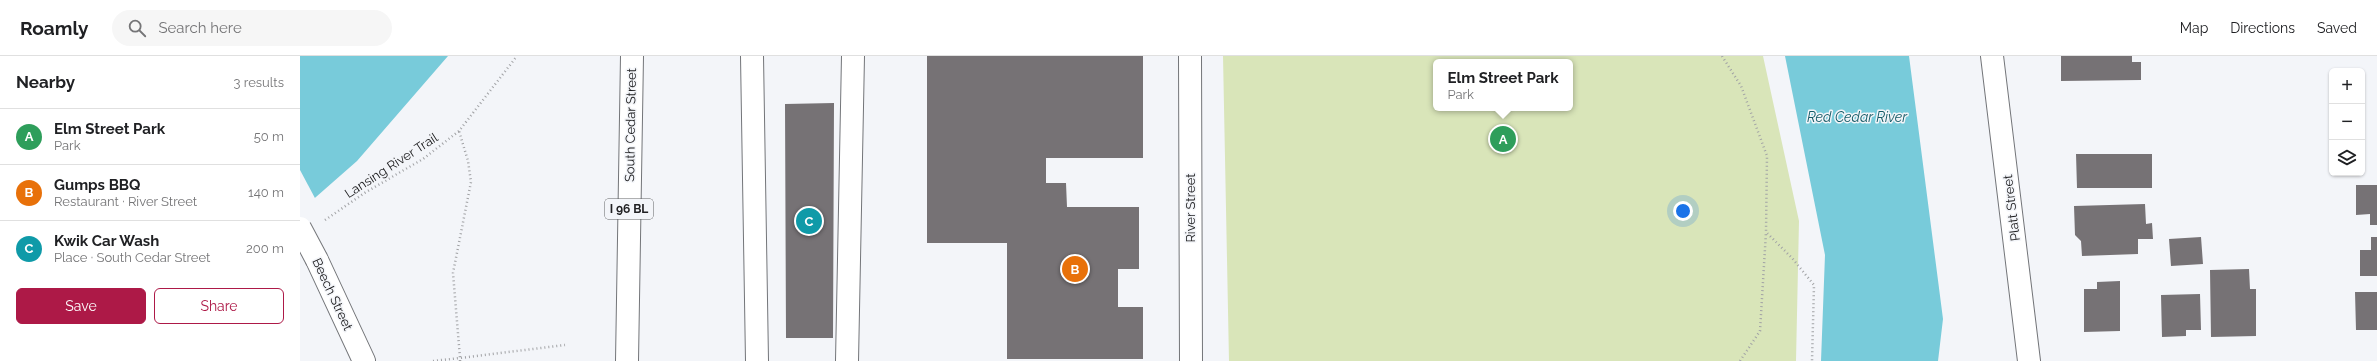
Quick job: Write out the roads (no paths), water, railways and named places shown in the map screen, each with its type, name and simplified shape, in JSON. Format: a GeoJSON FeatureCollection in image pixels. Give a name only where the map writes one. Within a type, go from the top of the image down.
{"type":"FeatureCollection","features":[{"type":"Feature","properties":{"kind":"street","name":"South Cedar Street"},"geometry":{"type":"LineString","coordinates":[[627,361],[632,56]]}},
{"type":"Feature","properties":{"kind":"street"},"geometry":{"type":"LineString","coordinates":[[752,56],[757,361]]}},
{"type":"Feature","properties":{"kind":"street"},"geometry":{"type":"LineString","coordinates":[[847,361],[853,56]]}},
{"type":"Feature","properties":{"kind":"street","name":"River Street"},"geometry":{"type":"LineString","coordinates":[[1190,56],[1191,361]]}},
{"type":"Feature","properties":{"kind":"street","name":"Platt Street"},"geometry":{"type":"LineString","coordinates":[[1992,56],[2029,361]]}},
{"type":"Feature","properties":{"kind":"street","name":"Beech Street"},"geometry":{"type":"LineString","coordinates":[[300,228],[317,260],[364,361]]}},
{"type":"Feature","properties":{"kind":"water"},"geometry":{"type":"Polygon","coordinates":[[[300,56],[448,56],[357,161],[300,211],[300,56]]]}},
{"type":"Feature","properties":{"kind":"water","name":"Red Cedar River"},"geometry":{"type":"Polygon","coordinates":[[[1785,56],[1909,56],[1943,319],[1938,361],[1821,361],[1825,255],[1785,56]]]}},
{"type":"Feature","properties":{"kind":"place","name":"Elm Street Park"},"geometry":{"type":"Point","coordinates":[1503,139]}},
{"type":"Feature","properties":{"kind":"place","name":"Kwik Car Wash"},"geometry":{"type":"Point","coordinates":[809,221]}},
{"type":"Feature","properties":{"kind":"place","name":"Gumps BBQ"},"geometry":{"type":"Point","coordinates":[1075,269]}}]}
